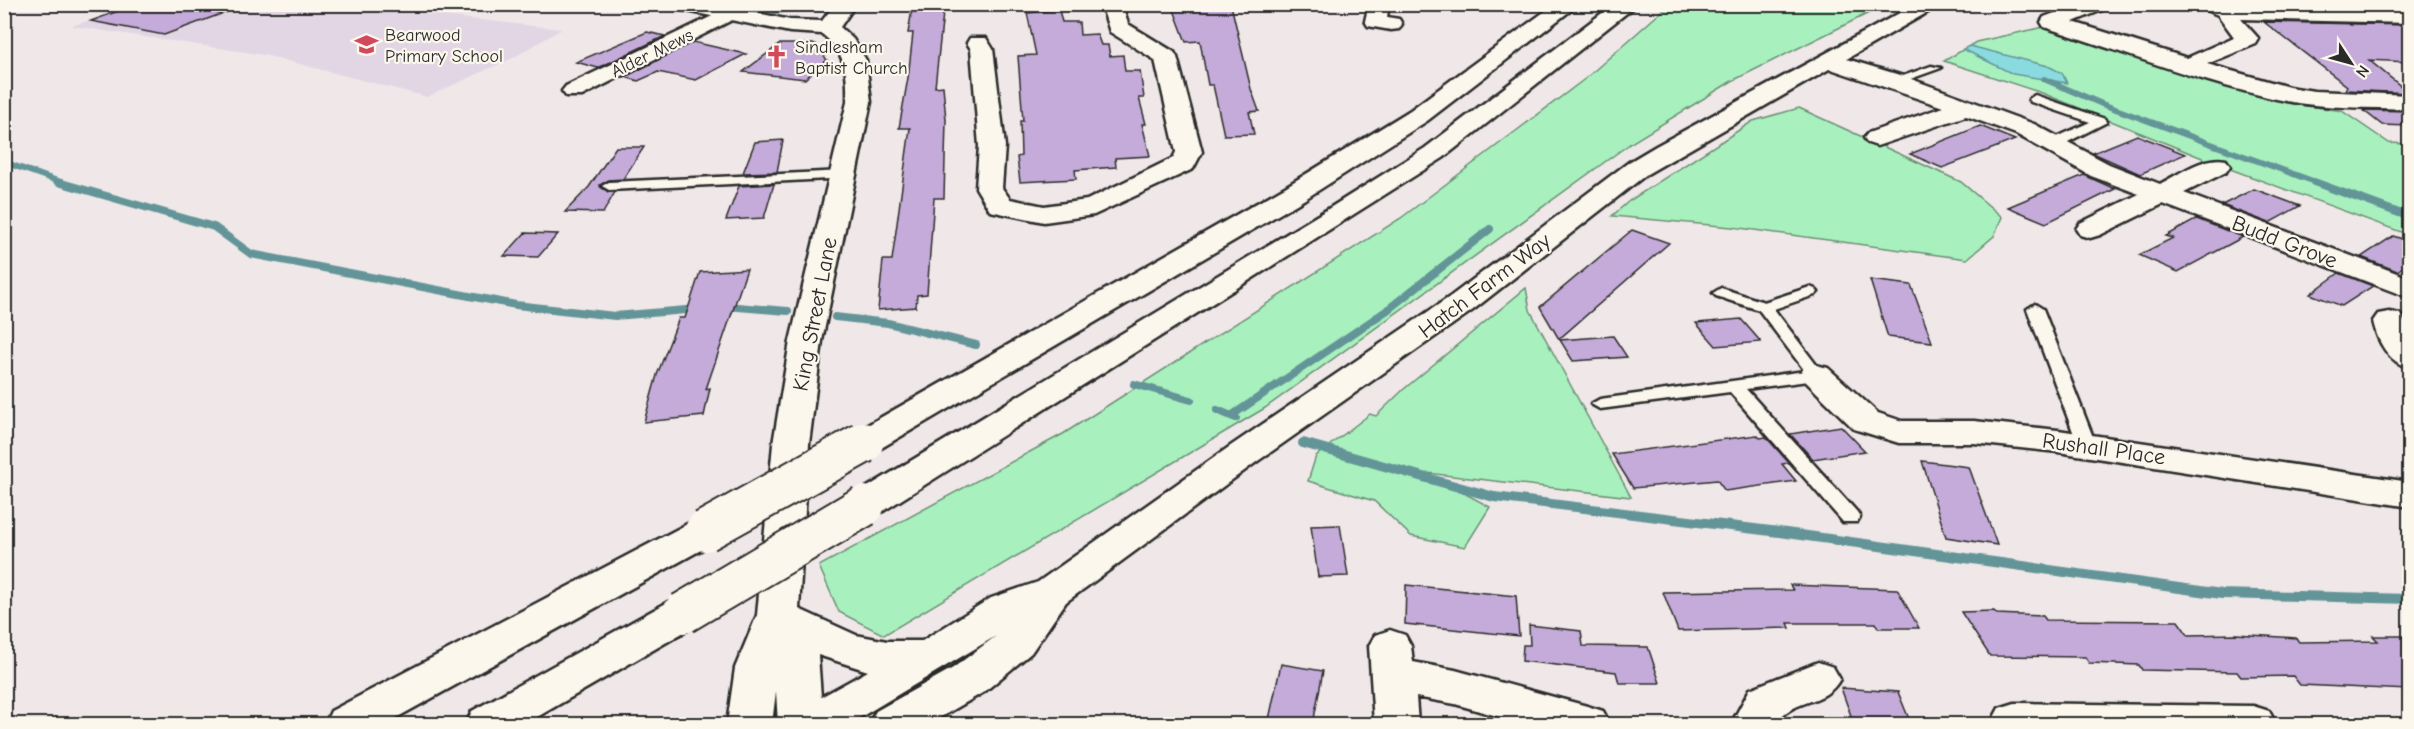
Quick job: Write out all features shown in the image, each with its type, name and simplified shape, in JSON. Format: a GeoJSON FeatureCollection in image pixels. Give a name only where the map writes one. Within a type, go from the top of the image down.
{"type":"FeatureCollection","features":[{"type":"Feature","properties":{"kind":"main road"},"geometry":{"type":"LineString","coordinates":[[682,4],[790,26],[828,28],[846,4]]}},
{"type":"Feature","properties":{"kind":"main road"},"geometry":{"type":"LineString","coordinates":[[986,47],[992,146],[989,188],[1000,205],[1044,214],[1094,207],[1184,162],[1189,152],[1166,57],[1118,27],[1111,4]]}},
{"type":"Feature","properties":{"kind":"main road"},"geometry":{"type":"LineString","coordinates":[[347,724],[864,443],[1304,188],[1418,116],[1569,4]]}},
{"type":"Feature","properties":{"kind":"main road"},"geometry":{"type":"LineString","coordinates":[[488,724],[864,506],[1328,221],[1434,153],[1628,4]]}},
{"type":"Feature","properties":{"kind":"main road","name":"Hatch Farm Way"},"geometry":{"type":"LineString","coordinates":[[812,724],[930,657],[1006,609],[1052,592],[1242,454],[1462,303],[1638,168],[1704,129],[1932,4]]}},
{"type":"Feature","properties":{"kind":"main road"},"geometry":{"type":"LineString","coordinates":[[2100,4],[2052,22],[2189,66],[2287,94],[2314,98],[2409,102]]}},
{"type":"Feature","properties":{"kind":"main road"},"geometry":{"type":"LineString","coordinates":[[2189,66],[2206,55],[2248,39],[2218,8]]}},
{"type":"Feature","properties":{"kind":"main road"},"geometry":{"type":"LineString","coordinates":[[2218,8],[2409,16]]}},
{"type":"Feature","properties":{"kind":"main road","name":"Alder Mews"},"geometry":{"type":"LineString","coordinates":[[574,91],[729,14]]}},
{"type":"Feature","properties":{"kind":"main road"},"geometry":{"type":"LineString","coordinates":[[2379,16],[2409,36]]}},
{"type":"Feature","properties":{"kind":"main road","name":"King Street Lane"},"geometry":{"type":"LineString","coordinates":[[800,724],[795,634],[783,618],[777,591],[794,421],[806,341],[859,102],[860,78],[854,53],[846,42],[828,28]]}},
{"type":"Feature","properties":{"kind":"main road","name":"Budd Grove"},"geometry":{"type":"LineString","coordinates":[[1830,61],[1895,81],[2025,129],[2100,170],[2409,289]]}},
{"type":"Feature","properties":{"kind":"main road"},"geometry":{"type":"LineString","coordinates":[[1877,138],[1967,107]]}},
{"type":"Feature","properties":{"kind":"main road"},"geometry":{"type":"LineString","coordinates":[[2090,229],[2217,166]]}},
{"type":"Feature","properties":{"kind":"main road"},"geometry":{"type":"LineString","coordinates":[[2403,316],[2392,337],[2409,358]]}},
{"type":"Feature","properties":{"kind":"main road","name":"Rushall Place"},"geometry":{"type":"LineString","coordinates":[[1815,375],[1866,421],[1887,429],[1911,433],[1949,431],[2001,434],[2087,445],[2409,495]]}},
{"type":"Feature","properties":{"kind":"main road","name":"Hatch Farm Way"},"geometry":{"type":"LineString","coordinates":[[892,724],[953,689],[1011,648],[1034,620],[1052,592]]}},
{"type":"Feature","properties":{"kind":"main road"},"geometry":{"type":"LineString","coordinates":[[783,618],[858,654],[882,658],[930,657]]}},
{"type":"Feature","properties":{"kind":"main road","name":"King Street Lane"},"geometry":{"type":"LineString","coordinates":[[750,724],[757,668],[783,618]]}},
{"type":"Feature","properties":{"kind":"main road"},"geometry":{"type":"LineString","coordinates":[[1396,724],[1392,661],[1455,687],[1587,724]]}},
{"type":"Feature","properties":{"kind":"main road"},"geometry":{"type":"LineString","coordinates":[[1753,724],[1766,701],[1818,679]]}},
{"type":"Feature","properties":{"kind":"main road"},"geometry":{"type":"LineString","coordinates":[[2015,721],[2253,724]]}},
{"type":"Feature","properties":{"kind":"lane"},"geometry":{"type":"LineString","coordinates":[[1895,81],[1935,68]]}},
{"type":"Feature","properties":{"kind":"lane"},"geometry":{"type":"LineString","coordinates":[[2035,99],[2101,122],[2051,145]]}},
{"type":"Feature","properties":{"kind":"lane"},"geometry":{"type":"LineString","coordinates":[[609,186],[844,175]]}},
{"type":"Feature","properties":{"kind":"lane"},"geometry":{"type":"LineString","coordinates":[[1764,307],[1810,292]]}},
{"type":"Feature","properties":{"kind":"lane"},"geometry":{"type":"LineString","coordinates":[[1600,404],[1815,375],[1764,307],[1720,293]]}},
{"type":"Feature","properties":{"kind":"lane"},"geometry":{"type":"LineString","coordinates":[[2035,309],[2087,445]]}},
{"type":"Feature","properties":{"kind":"lane"},"geometry":{"type":"LineString","coordinates":[[1734,386],[1850,517]]}},
{"type":"Feature","properties":{"kind":"shaded area","name":"Bearwood Primary School"},"geometry":{"type":"Polygon","coordinates":[[[335,4],[562,29],[513,58],[427,97],[264,55],[71,26],[139,5],[335,4]]]}},
{"type":"Feature","properties":{"kind":"green space"},"geometry":{"type":"Polygon","coordinates":[[[723,5],[824,5],[771,14],[723,5]]]}},
{"type":"Feature","properties":{"kind":"green space"},"geometry":{"type":"Polygon","coordinates":[[[1669,5],[1885,5],[1732,81],[1631,143],[1265,408],[884,635],[839,612],[819,566],[1063,434],[1401,218],[1586,78],[1669,5]]]}},
{"type":"Feature","properties":{"kind":"green space"},"geometry":{"type":"Polygon","coordinates":[[[2053,25],[2266,99],[2342,111],[2389,143],[2409,144],[2409,235],[2222,166],[2042,93],[1944,61],[1976,42],[2053,25]]]}},
{"type":"Feature","properties":{"kind":"green space"},"geometry":{"type":"Polygon","coordinates":[[[1799,108],[1961,182],[2002,217],[1994,236],[1967,259],[1732,227],[1612,216],[1629,201],[1753,121],[1799,108]]]}},
{"type":"Feature","properties":{"kind":"green space"},"geometry":{"type":"Polygon","coordinates":[[[1526,288],[1530,310],[1631,497],[1427,473],[1490,507],[1465,547],[1411,536],[1374,501],[1308,481],[1316,456],[1370,414],[1376,416],[1404,389],[1526,288]]]}},
{"type":"Feature","properties":{"kind":"water"},"geometry":{"type":"Polygon","coordinates":[[[1970,46],[2048,66],[2062,73],[2067,83],[2013,74],[1963,49],[1970,46]]]}},
{"type":"Feature","properties":{"kind":"building"},"geometry":{"type":"Polygon","coordinates":[[[137,4],[239,4],[240,7],[164,35],[91,21],[137,4]]]}},
{"type":"Feature","properties":{"kind":"building"},"geometry":{"type":"Polygon","coordinates":[[[913,4],[944,4],[935,87],[943,86],[946,120],[944,198],[934,198],[927,294],[917,295],[916,307],[878,310],[883,260],[892,260],[910,128],[899,128],[908,78],[913,33],[908,33],[913,4]]]}},
{"type":"Feature","properties":{"kind":"building"},"geometry":{"type":"Polygon","coordinates":[[[2287,4],[2397,4],[2409,5],[2409,9],[2287,4]]]}},
{"type":"Feature","properties":{"kind":"building"},"geometry":{"type":"Polygon","coordinates":[[[1231,5],[1251,89],[1259,111],[1249,112],[1254,134],[1224,135],[1213,85],[1208,85],[1200,41],[1186,42],[1174,10],[1231,5]]]}},
{"type":"Feature","properties":{"kind":"building"},"geometry":{"type":"Polygon","coordinates":[[[1059,10],[1062,22],[1079,22],[1080,35],[1097,34],[1101,45],[1108,45],[1110,56],[1123,55],[1125,71],[1140,71],[1144,98],[1139,98],[1146,124],[1142,124],[1150,156],[1115,158],[1116,167],[1075,170],[1076,179],[1020,182],[1017,157],[1021,156],[1020,121],[1023,121],[1018,56],[1036,55],[1027,13],[1059,10]]]}},
{"type":"Feature","properties":{"kind":"building"},"geometry":{"type":"Polygon","coordinates":[[[2264,22],[2409,25],[2409,62],[2369,60],[2409,93],[2345,90],[2347,86],[2264,22]]]}},
{"type":"Feature","properties":{"kind":"building"},"geometry":{"type":"Polygon","coordinates":[[[647,32],[665,36],[598,68],[576,62],[647,32]]]}},
{"type":"Feature","properties":{"kind":"building"},"geometry":{"type":"Polygon","coordinates":[[[693,42],[746,54],[696,80],[658,72],[638,81],[625,77],[693,42]]]}},
{"type":"Feature","properties":{"kind":"building"},"geometry":{"type":"Polygon","coordinates":[[[780,44],[816,44],[827,60],[805,79],[743,72],[780,44]]]}},
{"type":"Feature","properties":{"kind":"building"},"geometry":{"type":"Polygon","coordinates":[[[2363,110],[2409,111],[2409,126],[2382,125],[2363,110]]]}},
{"type":"Feature","properties":{"kind":"building"},"geometry":{"type":"Polygon","coordinates":[[[1980,126],[2015,140],[1942,168],[1910,154],[1980,126]]]}},
{"type":"Feature","properties":{"kind":"building"},"geometry":{"type":"Polygon","coordinates":[[[2137,135],[2185,154],[2140,174],[2093,153],[2137,135]]]}},
{"type":"Feature","properties":{"kind":"building"},"geometry":{"type":"Polygon","coordinates":[[[783,140],[777,172],[743,173],[755,142],[783,140]]]}},
{"type":"Feature","properties":{"kind":"building"},"geometry":{"type":"Polygon","coordinates":[[[616,147],[644,147],[623,179],[609,180],[600,185],[608,192],[615,192],[603,213],[565,212],[589,187],[616,147]]]}},
{"type":"Feature","properties":{"kind":"building"},"geometry":{"type":"Polygon","coordinates":[[[2084,175],[2115,189],[2046,223],[2008,207],[2084,175]]]}},
{"type":"Feature","properties":{"kind":"building"},"geometry":{"type":"Polygon","coordinates":[[[774,184],[764,218],[726,220],[739,186],[774,184]]]}},
{"type":"Feature","properties":{"kind":"building"},"geometry":{"type":"Polygon","coordinates":[[[2254,189],[2300,206],[2269,223],[2222,205],[2254,189]]]}},
{"type":"Feature","properties":{"kind":"building"},"geometry":{"type":"Polygon","coordinates":[[[2197,219],[2243,237],[2178,272],[2139,255],[2173,238],[2166,236],[2197,219]]]}},
{"type":"Feature","properties":{"kind":"building"},"geometry":{"type":"Polygon","coordinates":[[[1632,230],[1669,243],[1559,339],[1540,307],[1632,230]]]}},
{"type":"Feature","properties":{"kind":"building"},"geometry":{"type":"Polygon","coordinates":[[[525,233],[558,234],[538,257],[504,256],[525,233]]]}},
{"type":"Feature","properties":{"kind":"building"},"geometry":{"type":"Polygon","coordinates":[[[2393,236],[2409,241],[2409,263],[2397,271],[2361,257],[2393,236]]]}},
{"type":"Feature","properties":{"kind":"building"},"geometry":{"type":"Polygon","coordinates":[[[747,269],[706,389],[710,388],[704,416],[644,422],[657,375],[679,318],[685,318],[700,272],[747,269]]]}},
{"type":"Feature","properties":{"kind":"building"},"geometry":{"type":"Polygon","coordinates":[[[2339,273],[2373,286],[2342,306],[2310,294],[2339,273]]]}},
{"type":"Feature","properties":{"kind":"building"},"geometry":{"type":"Polygon","coordinates":[[[1870,280],[1911,285],[1932,342],[1888,337],[1870,280]]]}},
{"type":"Feature","properties":{"kind":"building"},"geometry":{"type":"Polygon","coordinates":[[[1741,319],[1761,342],[1716,346],[1696,323],[1741,319]]]}},
{"type":"Feature","properties":{"kind":"building"},"geometry":{"type":"Polygon","coordinates":[[[1613,336],[1627,357],[1573,361],[1560,340],[1613,336]]]}},
{"type":"Feature","properties":{"kind":"building"},"geometry":{"type":"Polygon","coordinates":[[[1841,426],[1865,451],[1813,459],[1790,434],[1841,426]]]}},
{"type":"Feature","properties":{"kind":"building"},"geometry":{"type":"Polygon","coordinates":[[[1757,435],[1760,438],[1766,437],[1789,463],[1782,464],[1796,481],[1725,491],[1717,480],[1633,488],[1612,454],[1757,435]]]}},
{"type":"Feature","properties":{"kind":"building"},"geometry":{"type":"Polygon","coordinates":[[[1922,461],[1969,467],[1997,545],[1946,537],[1922,461]]]}},
{"type":"Feature","properties":{"kind":"building"},"geometry":{"type":"Polygon","coordinates":[[[1340,525],[1348,576],[1318,577],[1311,526],[1340,525]]]}},
{"type":"Feature","properties":{"kind":"building"},"geometry":{"type":"Polygon","coordinates":[[[1406,585],[1516,596],[1519,636],[1405,624],[1406,585]]]}},
{"type":"Feature","properties":{"kind":"building"},"geometry":{"type":"Polygon","coordinates":[[[1790,585],[1897,589],[1919,628],[1878,628],[1876,623],[1788,623],[1790,628],[1678,631],[1663,592],[1793,590],[1790,585]]]}},
{"type":"Feature","properties":{"kind":"building"},"geometry":{"type":"Polygon","coordinates":[[[1994,611],[1997,614],[2043,616],[2046,620],[2178,621],[2188,635],[2236,634],[2296,638],[2299,642],[2378,641],[2373,636],[2403,636],[2409,641],[2409,690],[2300,685],[2293,676],[2241,677],[2237,672],[2142,670],[2139,665],[2089,663],[2085,657],[1990,656],[1961,612],[1994,611]]]}},
{"type":"Feature","properties":{"kind":"building"},"geometry":{"type":"Polygon","coordinates":[[[1529,625],[1581,631],[1583,646],[1648,647],[1660,683],[1619,683],[1616,672],[1522,661],[1523,645],[1530,645],[1529,625]]]}},
{"type":"Feature","properties":{"kind":"building"},"geometry":{"type":"Polygon","coordinates":[[[1281,664],[1323,671],[1313,724],[1268,724],[1281,664]]]}},
{"type":"Feature","properties":{"kind":"building"},"geometry":{"type":"Polygon","coordinates":[[[1841,688],[1898,692],[1911,724],[1854,724],[1841,688]]]}},
{"type":"Feature","properties":{"kind":"waterway"},"geometry":{"type":"LineString","coordinates":[[2044,79],[2102,104],[2318,183]]}},
{"type":"Feature","properties":{"kind":"waterway"},"geometry":{"type":"LineString","coordinates":[[4,162],[63,183]]}},
{"type":"Feature","properties":{"kind":"waterway"},"geometry":{"type":"LineString","coordinates":[[58,182],[214,227],[251,254],[516,305],[615,316],[698,309]]}},
{"type":"Feature","properties":{"kind":"waterway"},"geometry":{"type":"LineString","coordinates":[[2314,182],[2410,217]]}},
{"type":"Feature","properties":{"kind":"waterway"},"geometry":{"type":"LineString","coordinates":[[1231,416],[1386,311],[1490,229]]}},
{"type":"Feature","properties":{"kind":"waterway"},"geometry":{"type":"LineString","coordinates":[[725,306],[788,311]]}},
{"type":"Feature","properties":{"kind":"waterway"},"geometry":{"type":"LineString","coordinates":[[835,317],[888,323],[976,345]]}},
{"type":"Feature","properties":{"kind":"waterway"},"geometry":{"type":"LineString","coordinates":[[1134,384],[1191,400]]}},
{"type":"Feature","properties":{"kind":"waterway"},"geometry":{"type":"LineString","coordinates":[[1217,410],[1231,416]]}},
{"type":"Feature","properties":{"kind":"waterway"},"geometry":{"type":"LineString","coordinates":[[1231,416],[1236,418]]}},
{"type":"Feature","properties":{"kind":"waterway"},"geometry":{"type":"LineString","coordinates":[[1303,443],[1494,497],[1779,532],[2222,594],[2410,599]]}},
{"type":"Feature","properties":{"kind":"place","name":"Bearwood Primary School"},"geometry":{"type":"Point","coordinates":[367,45]}},
{"type":"Feature","properties":{"kind":"place","name":"Sindlesham Baptist Church"},"geometry":{"type":"Point","coordinates":[777,57]}}]}
